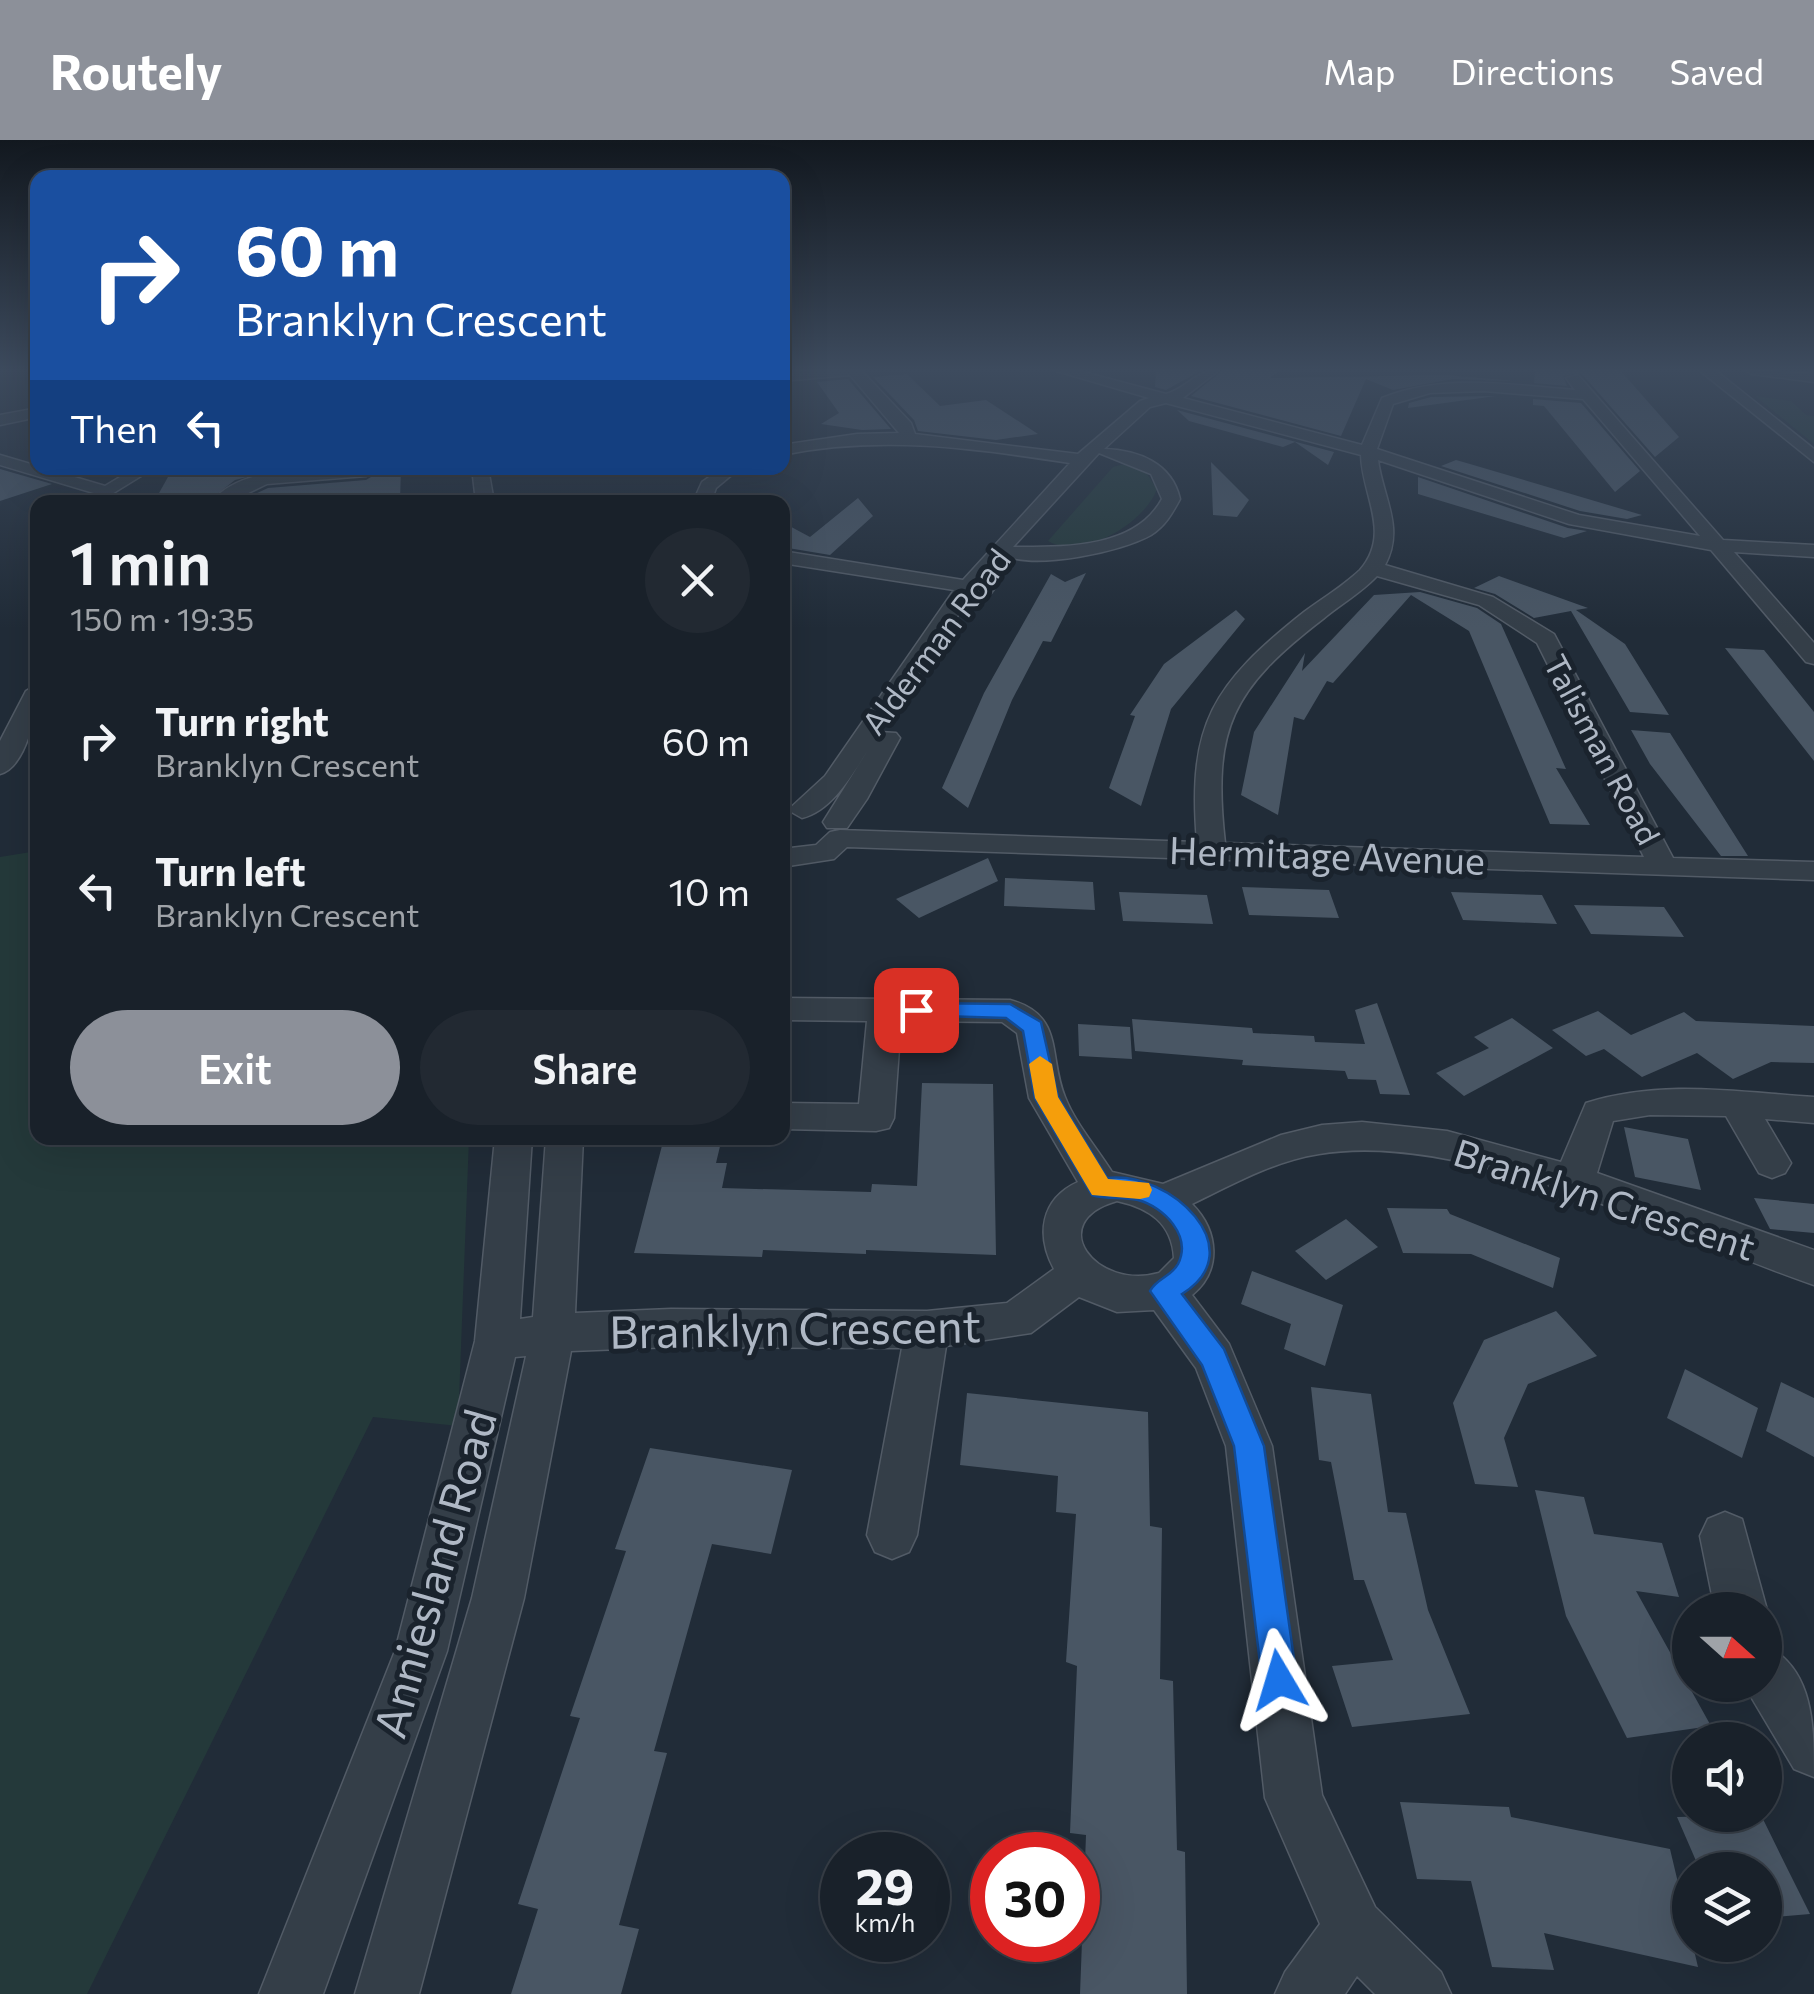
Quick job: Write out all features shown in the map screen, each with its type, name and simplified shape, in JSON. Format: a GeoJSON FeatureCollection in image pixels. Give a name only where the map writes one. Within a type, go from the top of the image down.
{"type":"FeatureCollection","features":[{"type":"Feature","properties":{"kind":"street"},"geometry":{"type":"LineString","coordinates":[[1056,457],[1082,460]]}},
{"type":"Feature","properties":{"kind":"street","name":"Alderman Road"},"geometry":{"type":"LineString","coordinates":[[792,811],[835,781],[907,670],[1086,457]]}},
{"type":"Feature","properties":{"kind":"street","name":"Alderman Road"},"geometry":{"type":"LineString","coordinates":[[792,811],[828,816],[838,830],[914,690],[977,588],[1103,457]]}},
{"type":"Feature","properties":{"kind":"street","name":"Alderman Road"},"geometry":{"type":"LineString","coordinates":[[1014,552],[1078,551],[1125,539],[1156,524],[1170,500],[1162,476],[1147,463],[1123,457]]}},
{"type":"Feature","properties":{"kind":"street"},"geometry":{"type":"LineString","coordinates":[[1212,849],[1204,769],[1214,724],[1232,693],[1275,647],[1373,568],[1386,534],[1370,457]]}},
{"type":"Feature","properties":{"kind":"street"},"geometry":{"type":"LineString","coordinates":[[1383,457],[1576,520],[1716,545],[1814,551]]}},
{"type":"Feature","properties":{"kind":"street"},"geometry":{"type":"LineString","coordinates":[[1639,457],[1814,658]]}},
{"type":"Feature","properties":{"kind":"street"},"geometry":{"type":"LineString","coordinates":[[0,460],[30,471]]}},
{"type":"Feature","properties":{"kind":"street"},"geometry":{"type":"LineString","coordinates":[[43,475],[99,495]]}},
{"type":"Feature","properties":{"kind":"street"},"geometry":{"type":"LineString","coordinates":[[108,495],[136,475]]}},
{"type":"Feature","properties":{"kind":"street"},"geometry":{"type":"LineString","coordinates":[[225,495],[253,481],[321,475]]}},
{"type":"Feature","properties":{"kind":"street"},"geometry":{"type":"LineString","coordinates":[[705,495],[708,486],[723,475]]}},
{"type":"Feature","properties":{"kind":"street"},"geometry":{"type":"LineString","coordinates":[[790,558],[977,588]]}},
{"type":"Feature","properties":{"kind":"street","name":"Talisman Road"},"geometry":{"type":"LineString","coordinates":[[1373,568],[1486,600],[1546,639],[1664,867]]}},
{"type":"Feature","properties":{"kind":"street"},"geometry":{"type":"LineString","coordinates":[[0,766],[30,707]]}},
{"type":"Feature","properties":{"kind":"street"},"geometry":{"type":"LineString","coordinates":[[790,857],[824,853],[838,830]]}},
{"type":"Feature","properties":{"kind":"street","name":"Hermitage Avenue"},"geometry":{"type":"LineString","coordinates":[[838,830],[1212,849],[1814,871]]}},
{"type":"Feature","properties":{"kind":"street"},"geometry":{"type":"LineString","coordinates":[[790,1009],[1010,1011],[1034,1028],[1047,1098],[1101,1188]]}},
{"type":"Feature","properties":{"kind":"street"},"geometry":{"type":"LineString","coordinates":[[790,1116],[876,1118],[885,1010]]}},
{"type":"Feature","properties":{"kind":"street"},"geometry":{"type":"LineString","coordinates":[[1576,1181],[1584,1145],[1599,1112],[1625,1102],[1654,1099],[1814,1110]]}},
{"type":"Feature","properties":{"kind":"street"},"geometry":{"type":"LineString","coordinates":[[1738,1106],[1772,1163]]}},
{"type":"Feature","properties":{"kind":"street","name":"Branklyn Crescent"},"geometry":{"type":"LineString","coordinates":[[1166,1200],[1236,1166],[1321,1139],[1386,1136],[1471,1151],[1576,1181],[1814,1268]]}},
{"type":"Feature","properties":{"kind":"street","name":"Anniesland Road"},"geometry":{"type":"LineString","coordinates":[[290,1994],[421,1650],[497,1341],[511,1145]]}},
{"type":"Feature","properties":{"kind":"street","name":"Anniesland Road"},"geometry":{"type":"LineString","coordinates":[[386,1994],[498,1598],[553,1334],[564,1145]]}},
{"type":"Feature","properties":{"kind":"street"},"geometry":{"type":"LineString","coordinates":[[1101,1188],[1134,1188],[1166,1200],[1181,1214],[1196,1248],[1192,1265],[1181,1280],[1164,1291],[1120,1294],[1098,1287],[1079,1274],[1066,1258],[1060,1240],[1061,1222],[1068,1207],[1101,1188]]}},
{"type":"Feature","properties":{"kind":"street","name":"Branklyn Crescent"},"geometry":{"type":"LineString","coordinates":[[497,1341],[670,1328],[927,1330],[1016,1320],[1079,1274]]}},
{"type":"Feature","properties":{"kind":"street"},"geometry":{"type":"LineString","coordinates":[[1164,1291],[1214,1358],[1249,1446],[1294,1798],[1353,1929],[1419,1994]]}},
{"type":"Feature","properties":{"kind":"street"},"geometry":{"type":"LineString","coordinates":[[892,1535],[927,1330]]}},
{"type":"Feature","properties":{"kind":"street"},"geometry":{"type":"LineString","coordinates":[[1725,1536],[1738,1592]]}},
{"type":"Feature","properties":{"kind":"street"},"geometry":{"type":"LineString","coordinates":[[1782,1699],[1814,1749]]}},
{"type":"Feature","properties":{"kind":"street"},"geometry":{"type":"LineString","coordinates":[[1308,1994],[1353,1929]]}},
{"type":"Feature","properties":{"kind":"green space"},"geometry":{"type":"Polygon","coordinates":[[[1128,463],[1143,468],[1157,489],[1140,514],[1094,542],[1062,546],[1048,541],[1113,467],[1128,463]]]}},
{"type":"Feature","properties":{"kind":"green space"},"geometry":{"type":"Polygon","coordinates":[[[30,852],[30,1145],[469,1145],[458,1426],[373,1417],[87,1994],[0,1994],[0,857],[30,852]]]}},
{"type":"Feature","properties":{"kind":"building"},"geometry":{"type":"Polygon","coordinates":[[[1316,457],[1332,457],[1328,465],[1316,457]]]}},
{"type":"Feature","properties":{"kind":"building"},"geometry":{"type":"Polygon","coordinates":[[[1586,457],[1627,457],[1640,471],[1615,492],[1586,457]]]}},
{"type":"Feature","properties":{"kind":"building"},"geometry":{"type":"Polygon","coordinates":[[[1456,460],[1642,515],[1627,519],[1580,511],[1441,466],[1456,460]]]}},
{"type":"Feature","properties":{"kind":"building"},"geometry":{"type":"Polygon","coordinates":[[[1211,462],[1249,500],[1237,517],[1213,515],[1211,462]]]}},
{"type":"Feature","properties":{"kind":"building"},"geometry":{"type":"Polygon","coordinates":[[[0,469],[52,484],[0,501],[0,469]]]}},
{"type":"Feature","properties":{"kind":"building"},"geometry":{"type":"Polygon","coordinates":[[[169,475],[255,475],[235,480],[216,495],[158,495],[169,475]]]}},
{"type":"Feature","properties":{"kind":"building"},"geometry":{"type":"Polygon","coordinates":[[[374,475],[401,475],[400,495],[253,495],[268,488],[366,480],[374,475]]]}},
{"type":"Feature","properties":{"kind":"building"},"geometry":{"type":"Polygon","coordinates":[[[1418,477],[1587,531],[1564,538],[1418,494],[1418,477]]]}},
{"type":"Feature","properties":{"kind":"building"},"geometry":{"type":"Polygon","coordinates":[[[858,498],[873,516],[830,555],[790,548],[790,526],[810,537],[858,498]]]}},
{"type":"Feature","properties":{"kind":"building"},"geometry":{"type":"Polygon","coordinates":[[[1086,573],[1051,642],[1043,641],[1012,700],[968,808],[942,788],[984,693],[1051,574],[1065,582],[1086,573]]]}},
{"type":"Feature","properties":{"kind":"building"},"geometry":{"type":"Polygon","coordinates":[[[1499,576],[1588,608],[1576,610],[1625,644],[1669,715],[1630,712],[1571,611],[1534,618],[1495,594],[1474,588],[1499,576]]]}},
{"type":"Feature","properties":{"kind":"building"},"geometry":{"type":"Polygon","coordinates":[[[1420,592],[1477,608],[1501,624],[1566,769],[1556,768],[1590,825],[1550,824],[1469,631],[1411,595],[1333,683],[1327,681],[1304,720],[1294,717],[1278,815],[1241,795],[1254,732],[1305,653],[1302,671],[1374,595],[1420,592]]]}},
{"type":"Feature","properties":{"kind":"building"},"geometry":{"type":"Polygon","coordinates":[[[1236,610],[1245,619],[1171,709],[1141,806],[1109,788],[1135,716],[1130,715],[1164,664],[1236,610]]]}},
{"type":"Feature","properties":{"kind":"building"},"geometry":{"type":"Polygon","coordinates":[[[1725,648],[1764,650],[1814,712],[1814,761],[1725,648]]]}},
{"type":"Feature","properties":{"kind":"building"},"geometry":{"type":"Polygon","coordinates":[[[1631,730],[1670,733],[1748,856],[1721,856],[1650,764],[1631,730]]]}},
{"type":"Feature","properties":{"kind":"building"},"geometry":{"type":"Polygon","coordinates":[[[988,858],[998,881],[919,918],[896,899],[988,858]]]}},
{"type":"Feature","properties":{"kind":"building"},"geometry":{"type":"Polygon","coordinates":[[[1005,878],[1093,882],[1095,910],[1004,906],[1005,878]]]}},
{"type":"Feature","properties":{"kind":"building"},"geometry":{"type":"Polygon","coordinates":[[[1242,887],[1329,890],[1339,918],[1249,915],[1242,887]]]}},
{"type":"Feature","properties":{"kind":"building"},"geometry":{"type":"Polygon","coordinates":[[[1119,892],[1207,895],[1213,924],[1123,921],[1119,892]]]}},
{"type":"Feature","properties":{"kind":"building"},"geometry":{"type":"Polygon","coordinates":[[[1451,892],[1542,895],[1557,924],[1463,920],[1451,892]]]}},
{"type":"Feature","properties":{"kind":"building"},"geometry":{"type":"Polygon","coordinates":[[[1574,905],[1664,907],[1684,937],[1591,934],[1574,905]]]}},
{"type":"Feature","properties":{"kind":"building"},"geometry":{"type":"Polygon","coordinates":[[[1377,1003],[1410,1095],[1380,1094],[1376,1080],[1348,1079],[1345,1071],[1242,1065],[1243,1060],[1135,1051],[1132,1019],[1252,1028],[1253,1033],[1314,1036],[1315,1042],[1365,1044],[1355,1010],[1377,1003]]]}},
{"type":"Feature","properties":{"kind":"building"},"geometry":{"type":"Polygon","coordinates":[[[1598,1011],[1631,1035],[1684,1012],[1696,1021],[1814,1026],[1814,1063],[1771,1062],[1733,1079],[1697,1053],[1642,1077],[1604,1049],[1586,1056],[1552,1030],[1598,1011]]]}},
{"type":"Feature","properties":{"kind":"building"},"geometry":{"type":"Polygon","coordinates":[[[1512,1018],[1553,1048],[1464,1096],[1436,1073],[1489,1048],[1474,1037],[1512,1018]]]}},
{"type":"Feature","properties":{"kind":"building"},"geometry":{"type":"Polygon","coordinates":[[[1078,1024],[1130,1027],[1132,1059],[1079,1056],[1078,1024]]]}},
{"type":"Feature","properties":{"kind":"building"},"geometry":{"type":"Polygon","coordinates":[[[922,1083],[993,1084],[996,1255],[866,1250],[866,1254],[763,1250],[762,1257],[634,1253],[662,1145],[720,1145],[716,1163],[727,1163],[722,1188],[871,1192],[872,1184],[917,1186],[922,1083]]]}},
{"type":"Feature","properties":{"kind":"building"},"geometry":{"type":"Polygon","coordinates":[[[1624,1127],[1688,1139],[1701,1190],[1635,1177],[1624,1127]]]}},
{"type":"Feature","properties":{"kind":"building"},"geometry":{"type":"Polygon","coordinates":[[[1754,1198],[1814,1204],[1814,1233],[1770,1229],[1754,1198]]]}},
{"type":"Feature","properties":{"kind":"building"},"geometry":{"type":"Polygon","coordinates":[[[1387,1208],[1447,1209],[1450,1214],[1560,1258],[1553,1288],[1471,1254],[1403,1253],[1387,1208]]]}},
{"type":"Feature","properties":{"kind":"building"},"geometry":{"type":"Polygon","coordinates":[[[1346,1219],[1378,1247],[1326,1280],[1295,1251],[1346,1219]]]}},
{"type":"Feature","properties":{"kind":"building"},"geometry":{"type":"Polygon","coordinates":[[[1252,1271],[1343,1305],[1325,1366],[1284,1349],[1291,1324],[1241,1304],[1252,1271]]]}},
{"type":"Feature","properties":{"kind":"building"},"geometry":{"type":"Polygon","coordinates":[[[1556,1311],[1597,1356],[1528,1384],[1504,1438],[1518,1487],[1475,1484],[1453,1403],[1484,1340],[1556,1311]]]}},
{"type":"Feature","properties":{"kind":"building"},"geometry":{"type":"Polygon","coordinates":[[[1685,1369],[1758,1408],[1742,1458],[1667,1418],[1685,1369]]]}},
{"type":"Feature","properties":{"kind":"building"},"geometry":{"type":"Polygon","coordinates":[[[1781,1382],[1814,1398],[1814,1457],[1766,1431],[1781,1382]]]}},
{"type":"Feature","properties":{"kind":"building"},"geometry":{"type":"Polygon","coordinates":[[[1311,1387],[1371,1394],[1388,1512],[1406,1513],[1428,1610],[1470,1714],[1352,1727],[1332,1666],[1393,1660],[1364,1580],[1354,1580],[1331,1462],[1319,1460],[1311,1387]]]}},
{"type":"Feature","properties":{"kind":"building"},"geometry":{"type":"Polygon","coordinates":[[[967,1393],[1148,1412],[1150,1526],[1162,1528],[1160,1679],[1173,1681],[1177,1850],[1185,1852],[1187,1994],[1080,1994],[1081,1962],[1100,1962],[1100,1832],[1070,1832],[1077,1666],[1066,1662],[1076,1514],[1056,1512],[1058,1476],[960,1465],[967,1393]]]}},
{"type":"Feature","properties":{"kind":"building"},"geometry":{"type":"Polygon","coordinates":[[[650,1448],[792,1470],[771,1554],[712,1544],[654,1751],[667,1753],[619,1925],[639,1929],[621,1994],[511,1994],[538,1909],[518,1904],[580,1718],[570,1716],[626,1551],[615,1549],[650,1448]]]}},
{"type":"Feature","properties":{"kind":"building"},"geometry":{"type":"Polygon","coordinates":[[[1535,1490],[1584,1497],[1594,1534],[1662,1543],[1677,1592],[1672,1592],[1672,1596],[1636,1591],[1672,1656],[1672,1702],[1698,1702],[1709,1722],[1672,1722],[1672,1732],[1627,1738],[1566,1616],[1535,1490]]]}},
{"type":"Feature","properties":{"kind":"building"},"geometry":{"type":"Polygon","coordinates":[[[1400,1802],[1509,1807],[1511,1817],[1670,1849],[1672,1961],[1544,1933],[1554,1970],[1492,1967],[1471,1881],[1417,1879],[1400,1802]]]}},
{"type":"Feature","properties":{"kind":"building"},"geometry":{"type":"Polygon","coordinates":[[[1684,1832],[1769,1832],[1779,1852],[1692,1852],[1684,1832]]]}},
{"type":"Feature","properties":{"kind":"building"},"geometry":{"type":"Polygon","coordinates":[[[1782,1857],[1810,1914],[1782,1916],[1782,1857]]]}},
{"type":"Feature","properties":{"kind":"slow traffic"},"geometry":{"type":"LineString","coordinates":[[1040,1064],[1047,1098],[1101,1188],[1140,1190]]}},
{"type":"Feature","properties":{"kind":"route"},"geometry":{"type":"LineString","coordinates":[[916,1010],[1010,1011],[1034,1028],[1047,1098],[1101,1188],[1117,1186],[1150,1192],[1166,1200],[1191,1230],[1196,1248],[1192,1265],[1181,1280],[1164,1291],[1214,1358],[1249,1446],[1279,1680]]}}]}
